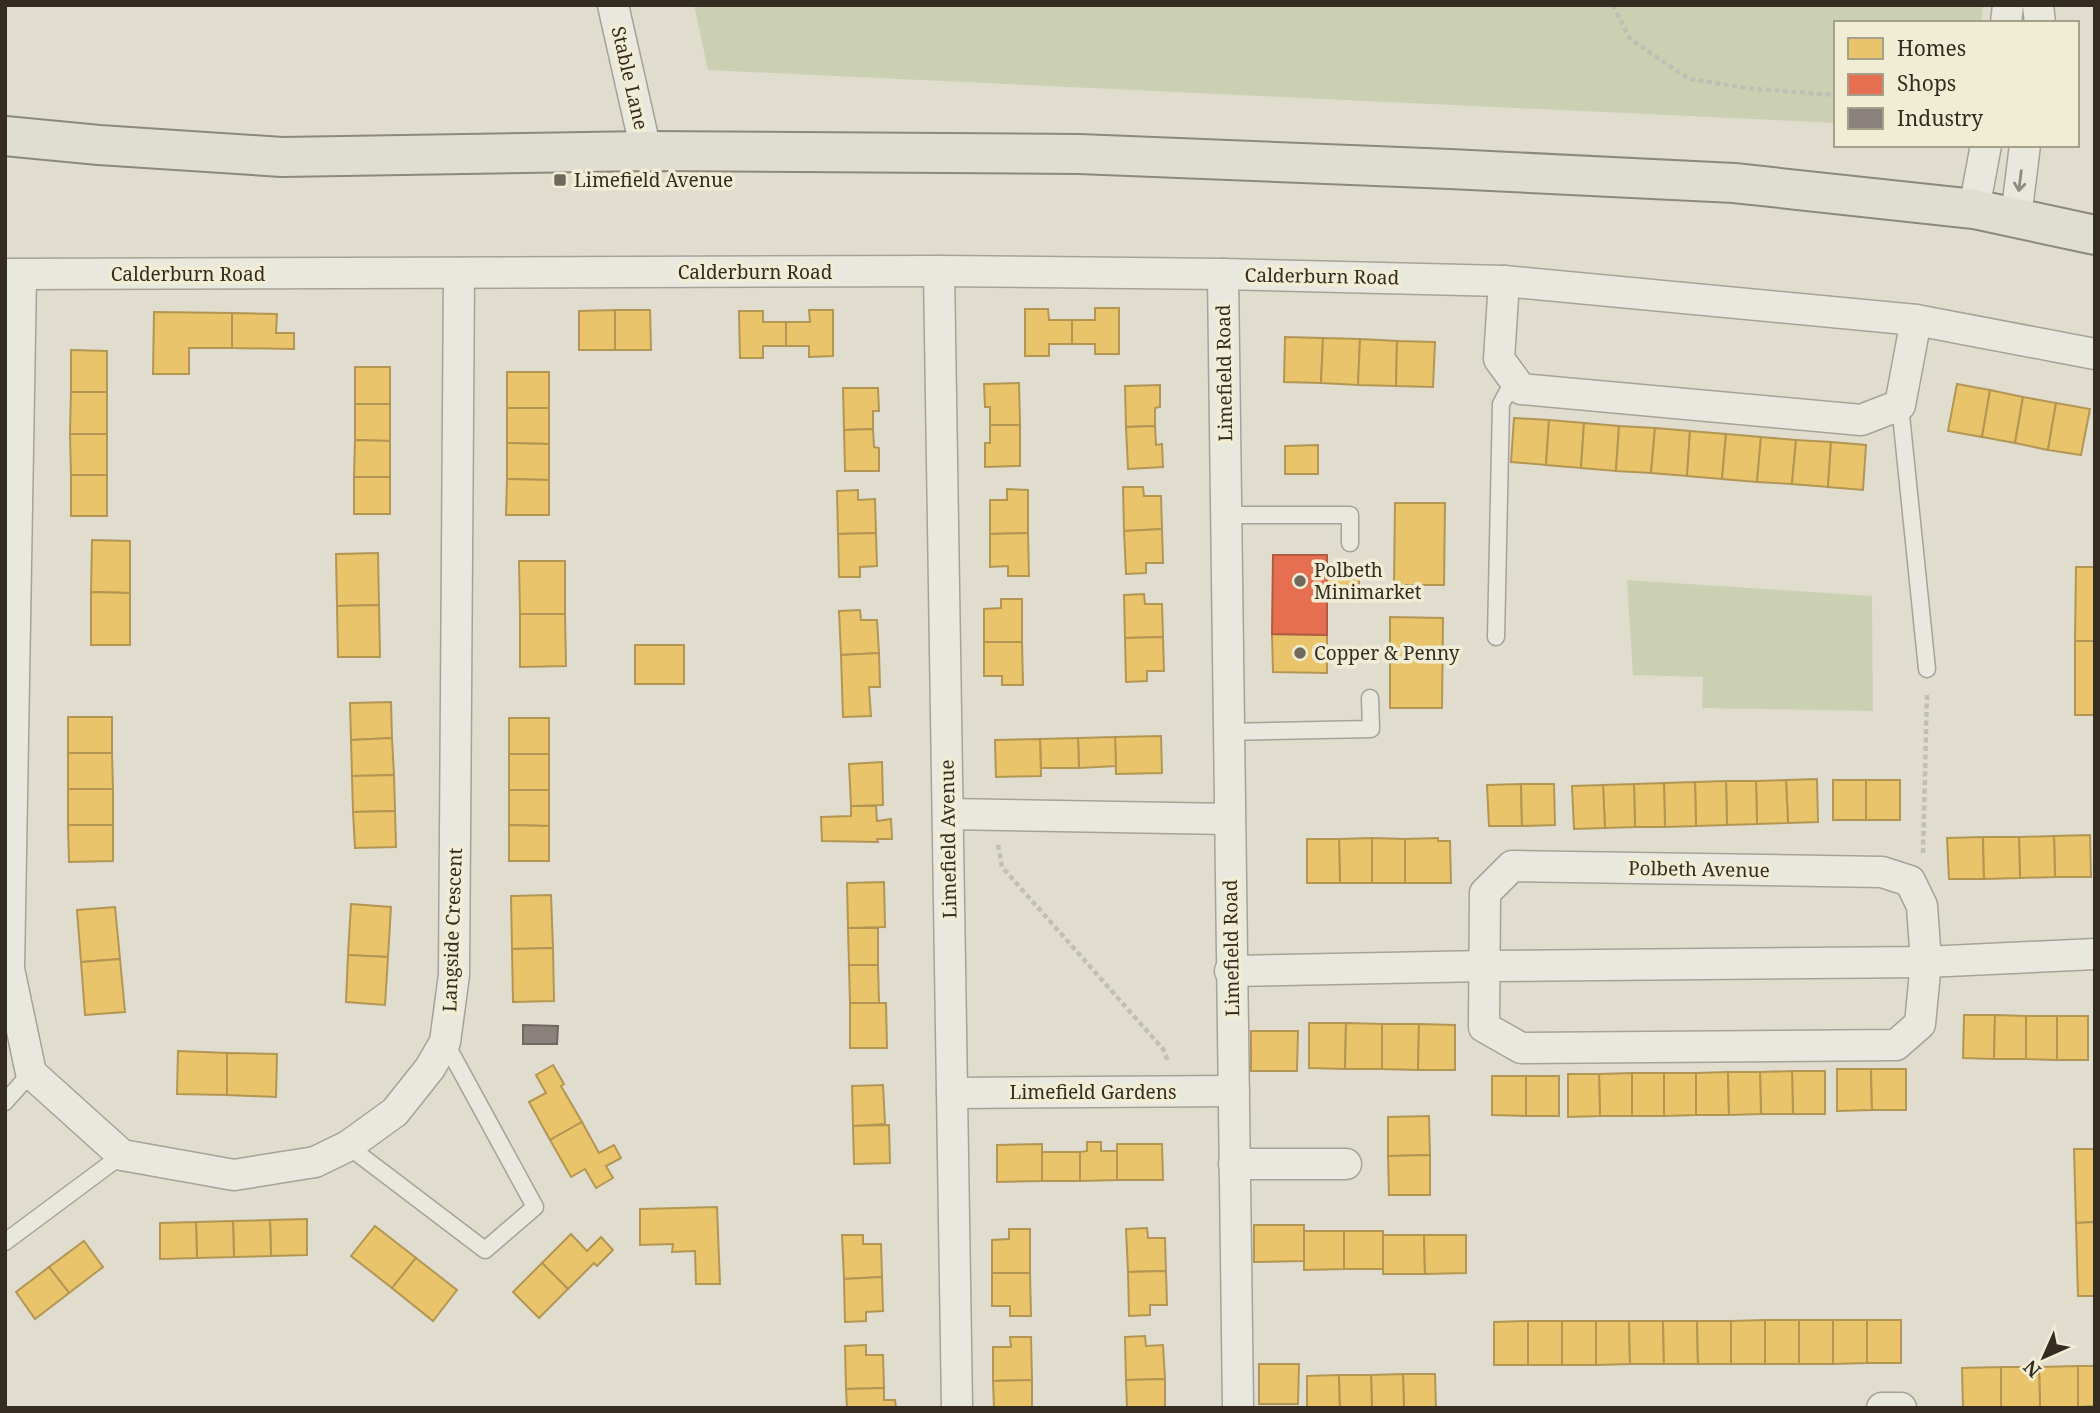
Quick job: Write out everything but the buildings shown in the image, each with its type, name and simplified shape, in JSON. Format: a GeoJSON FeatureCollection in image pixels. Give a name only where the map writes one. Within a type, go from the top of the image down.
{"type":"FeatureCollection","features":[{"type":"Feature","properties":{"kind":"main road"},"geometry":{"type":"LineString","coordinates":[[5,136],[282,157],[646,150],[1079,154],[1450,169],[1734,183],[1974,209],[2095,234]]}},
{"type":"Feature","properties":{"kind":"street","name":"Stable Lane"},"geometry":{"type":"LineString","coordinates":[[613,5],[646,150]]}},
{"type":"Feature","properties":{"kind":"street"},"geometry":{"type":"LineString","coordinates":[[1974,209],[1986,147]]}},
{"type":"Feature","properties":{"kind":"street"},"geometry":{"type":"LineString","coordinates":[[2016,217],[2025,147]]}},
{"type":"Feature","properties":{"kind":"street","name":"Calderburn Road"},"geometry":{"type":"LineString","coordinates":[[13,274],[939,271],[1504,281],[1916,320],[2095,354]]}},
{"type":"Feature","properties":{"kind":"street","name":"Limefield Avenue"},"geometry":{"type":"LineString","coordinates":[[939,271],[957,1408]]}},
{"type":"Feature","properties":{"kind":"street","name":"Langside Crescent"},"geometry":{"type":"LineString","coordinates":[[122,1155],[234,1175],[315,1162],[348,1146],[395,1112],[430,1068],[445,1042],[454,975],[459,273]]}},
{"type":"Feature","properties":{"kind":"street"},"geometry":{"type":"LineString","coordinates":[[13,274],[9,969],[31,1073],[122,1155]]}},
{"type":"Feature","properties":{"kind":"street","name":"Limefield Road"},"geometry":{"type":"LineString","coordinates":[[1223,274],[1230,971],[1238,1408]]}},
{"type":"Feature","properties":{"kind":"street"},"geometry":{"type":"LineString","coordinates":[[1504,281],[1499,359],[1521,389],[1861,420],[1900,405],[1916,320]]}},
{"type":"Feature","properties":{"kind":"street"},"geometry":{"type":"LineString","coordinates":[[948,814],[1229,819]]}},
{"type":"Feature","properties":{"kind":"street","name":"Polbeth Avenue"},"geometry":{"type":"LineString","coordinates":[[1512,866],[1882,872],[1910,881],[1922,906],[1926,962],[1920,1024],[1896,1045],[1521,1048],[1484,1027],[1485,893],[1512,866]]}},
{"type":"Feature","properties":{"kind":"street"},"geometry":{"type":"LineString","coordinates":[[1230,971],[1926,962],[2095,954]]}},
{"type":"Feature","properties":{"kind":"street","name":"Limefield Gardens"},"geometry":{"type":"LineString","coordinates":[[952,1093],[1234,1091]]}},
{"type":"Feature","properties":{"kind":"street"},"geometry":{"type":"LineString","coordinates":[[1234,1164],[1346,1164]]}},
{"type":"Feature","properties":{"kind":"street"},"geometry":{"type":"LineString","coordinates":[[1882,1408],[1901,1408]]}},
{"type":"Feature","properties":{"kind":"lane"},"geometry":{"type":"LineString","coordinates":[[1496,637],[1500,404],[1514,380]]}},
{"type":"Feature","properties":{"kind":"lane"},"geometry":{"type":"LineString","coordinates":[[1900,405],[1927,670]]}},
{"type":"Feature","properties":{"kind":"lane"},"geometry":{"type":"LineString","coordinates":[[1226,515],[1350,514],[1350,543]]}},
{"type":"Feature","properties":{"kind":"lane"},"geometry":{"type":"LineString","coordinates":[[1228,732],[1371,729],[1370,698]]}},
{"type":"Feature","properties":{"kind":"lane"},"geometry":{"type":"LineString","coordinates":[[348,1146],[485,1250],[535,1207],[445,1042]]}},
{"type":"Feature","properties":{"kind":"lane"},"geometry":{"type":"LineString","coordinates":[[5,1102],[31,1073]]}},
{"type":"Feature","properties":{"kind":"lane"},"geometry":{"type":"LineString","coordinates":[[5,1242],[122,1155]]}},
{"type":"Feature","properties":{"kind":"path"},"geometry":{"type":"LineString","coordinates":[[1613,5],[1630,39],[1689,79],[1754,89],[1834,95]]}},
{"type":"Feature","properties":{"kind":"path"},"geometry":{"type":"LineString","coordinates":[[1922,906],[1927,670]]}},
{"type":"Feature","properties":{"kind":"path"},"geometry":{"type":"LineString","coordinates":[[991,815],[1002,867],[1163,1049],[1178,1091]]}},
{"type":"Feature","properties":{"kind":"green space"},"geometry":{"type":"Polygon","coordinates":[[[694,5],[1983,5],[1981,21],[1834,21],[1834,123],[708,70],[694,5]]]}},
{"type":"Feature","properties":{"kind":"green space"},"geometry":{"type":"Polygon","coordinates":[[[1627,580],[1872,596],[1873,711],[1702,708],[1703,677],[1633,675],[1627,580]]]}},
{"type":"Feature","properties":{"kind":"place","name":"Limefield Avenue"},"geometry":{"type":"Point","coordinates":[560,180]}},
{"type":"Feature","properties":{"kind":"place","name":"Polbeth Minimarket"},"geometry":{"type":"Point","coordinates":[1300,581]}},
{"type":"Feature","properties":{"kind":"place","name":"Copper & Penny"},"geometry":{"type":"Point","coordinates":[1300,653]}}]}
